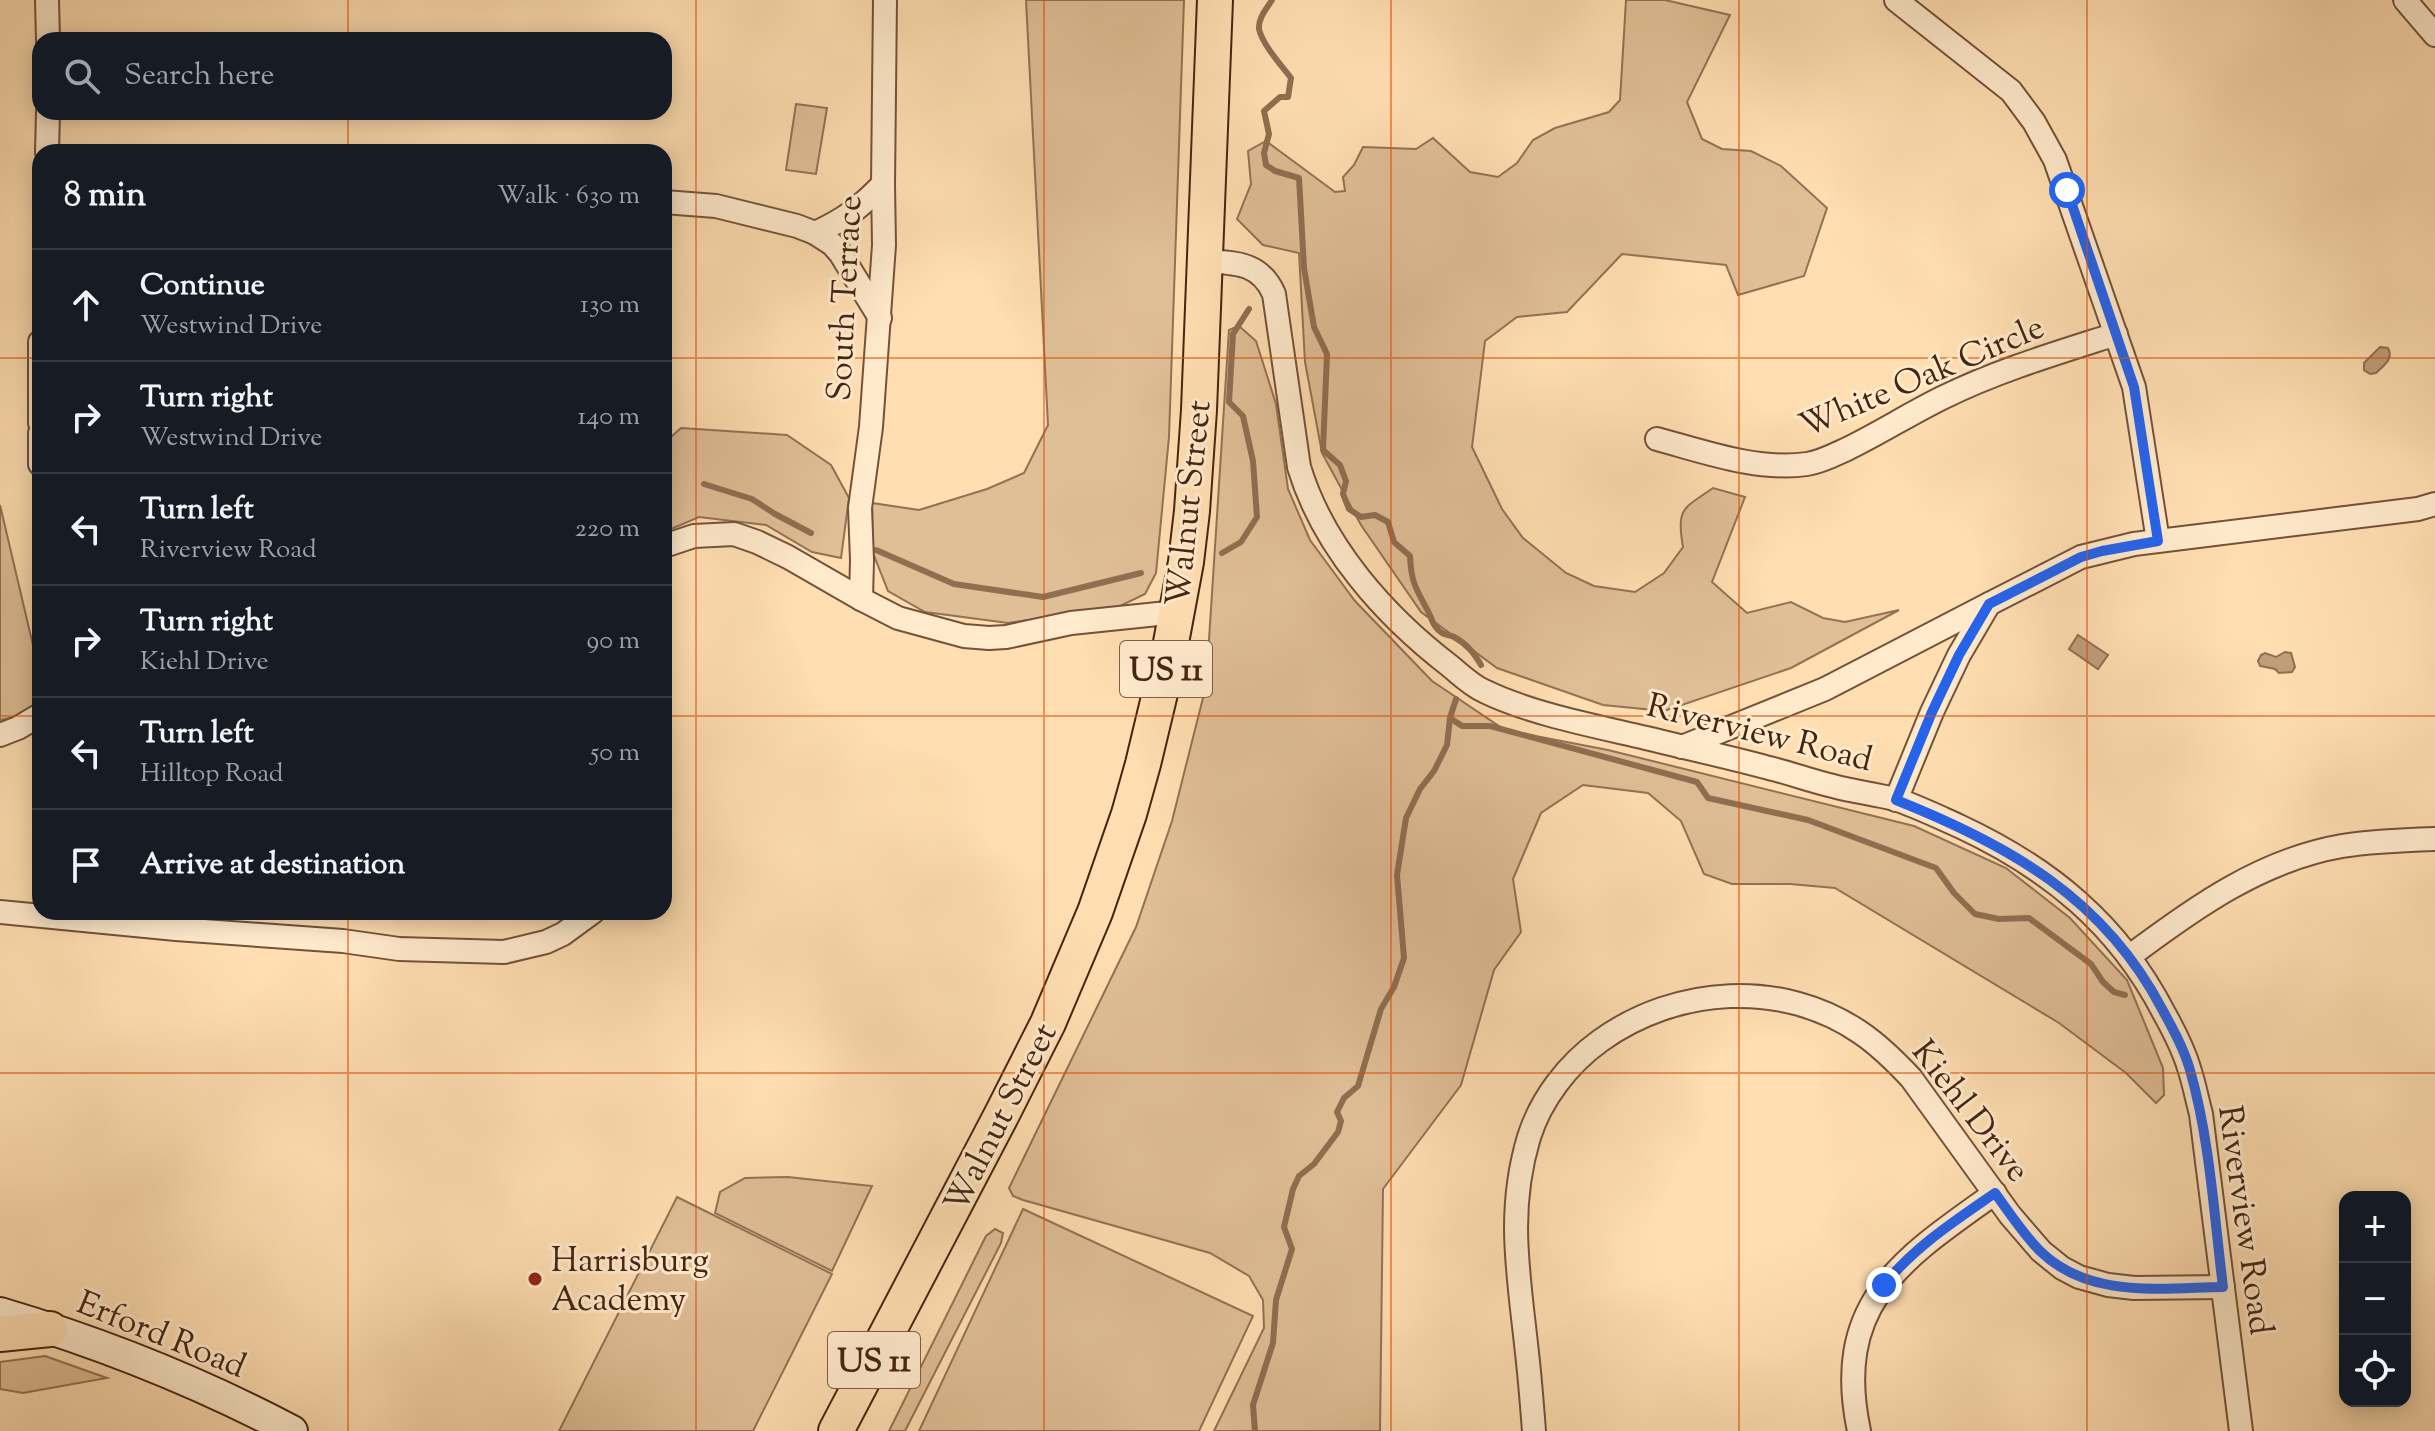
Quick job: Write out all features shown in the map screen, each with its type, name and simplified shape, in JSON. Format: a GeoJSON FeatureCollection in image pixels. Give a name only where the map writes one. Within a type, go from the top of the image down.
{"type":"FeatureCollection","features":[{"type":"Feature","properties":{"kind":"main road","name":"Walnut Street"},"geometry":{"type":"LineString","coordinates":[[836,1431],[1048,1023],[1113,863],[1143,764],[1167,664],[1192,511],[1215,0]]}},
{"type":"Feature","properties":{"kind":"main road","name":"Erford Road"},"geometry":{"type":"LineString","coordinates":[[0,1313],[184,1379],[292,1431]]}},
{"type":"Feature","properties":{"kind":"main road"},"geometry":{"type":"LineString","coordinates":[[0,1334],[50,1329]]}},
{"type":"Feature","properties":{"kind":"street"},"geometry":{"type":"LineString","coordinates":[[47,0],[48,32]]}},
{"type":"Feature","properties":{"kind":"street","name":"South Terrace"},"geometry":{"type":"LineString","coordinates":[[861,599],[860,508],[871,427],[884,245],[885,0]]}},
{"type":"Feature","properties":{"kind":"street"},"geometry":{"type":"LineString","coordinates":[[1896,0],[2011,91],[2034,122],[2055,160],[2134,387],[2158,541]]}},
{"type":"Feature","properties":{"kind":"street"},"geometry":{"type":"LineString","coordinates":[[2405,0],[2435,35]]}},
{"type":"Feature","properties":{"kind":"street"},"geometry":{"type":"LineString","coordinates":[[47,144],[48,120]]}},
{"type":"Feature","properties":{"kind":"street"},"geometry":{"type":"LineString","coordinates":[[815,233],[842,221],[883,184]]}},
{"type":"Feature","properties":{"kind":"street"},"geometry":{"type":"LineString","coordinates":[[672,203],[716,206],[815,233],[840,253],[880,318]]}},
{"type":"Feature","properties":{"kind":"street","name":"Riverview Road"},"geometry":{"type":"LineString","coordinates":[[1205,261],[1244,265],[1262,275],[1269,283],[1278,308],[1299,467],[1321,523],[1338,550],[1403,626],[1479,689],[1556,716],[1896,800],[1985,839],[2046,875],[2077,899],[2107,929],[2152,989],[2178,1038],[2189,1067],[2201,1114],[2241,1431]]}},
{"type":"Feature","properties":{"kind":"street","name":"White Oak Circle"},"geometry":{"type":"LineString","coordinates":[[1657,439],[1754,463],[1808,464],[1871,437],[1976,382],[2116,334]]}},
{"type":"Feature","properties":{"kind":"street"},"geometry":{"type":"LineString","coordinates":[[1682,747],[1825,689],[2081,557],[2158,541],[2418,509],[2435,504]]}},
{"type":"Feature","properties":{"kind":"street"},"geometry":{"type":"LineString","coordinates":[[672,543],[694,536],[734,534],[788,557],[898,618],[964,636],[1006,637],[1071,623],[1177,612]]}},
{"type":"Feature","properties":{"kind":"street"},"geometry":{"type":"LineString","coordinates":[[1896,800],[1959,655],[1989,604]]}},
{"type":"Feature","properties":{"kind":"street"},"geometry":{"type":"LineString","coordinates":[[0,735],[32,719]]}},
{"type":"Feature","properties":{"kind":"street"},"geometry":{"type":"LineString","coordinates":[[2130,956],[2178,919],[2219,893],[2282,863],[2342,846],[2435,839]]}},
{"type":"Feature","properties":{"kind":"street"},"geometry":{"type":"LineString","coordinates":[[0,912],[32,915]]}},
{"type":"Feature","properties":{"kind":"street"},"geometry":{"type":"LineString","coordinates":[[90,920],[452,952],[525,949],[563,934],[582,920]]}},
{"type":"Feature","properties":{"kind":"street","name":"Kiehl Drive"},"geometry":{"type":"LineString","coordinates":[[1534,1431],[1515,1256],[1518,1182],[1530,1135],[1556,1085],[1589,1050],[1624,1025],[1681,1003],[1720,996],[1775,998],[1829,1015],[1859,1032],[1903,1070],[2041,1251],[2062,1268],[2079,1277],[2108,1285],[2134,1288],[2223,1287]]}},
{"type":"Feature","properties":{"kind":"street"},"geometry":{"type":"LineString","coordinates":[[1859,1431],[1852,1383],[1854,1356],[1868,1310],[1898,1267],[1945,1228],[1995,1193]]}},
{"type":"Feature","properties":{"kind":"shaded area"},"geometry":{"type":"Polygon","coordinates":[[[1026,0],[1184,0],[1169,437],[1156,573],[1145,594],[1118,607],[1008,623],[925,612],[888,591],[873,553],[872,503],[919,510],[987,489],[1024,473],[1048,425],[1026,0]]]}},
{"type":"Feature","properties":{"kind":"shaded area"},"geometry":{"type":"Polygon","coordinates":[[[1626,0],[1665,0],[1730,15],[1687,102],[1702,139],[1722,149],[1751,151],[1781,166],[1827,208],[1804,276],[1738,295],[1726,265],[1622,254],[1567,312],[1517,317],[1485,341],[1472,447],[1502,509],[1523,538],[1566,573],[1594,586],[1635,592],[1664,573],[1683,547],[1681,524],[1684,511],[1713,488],[1745,497],[1712,582],[1747,613],[1791,602],[1823,618],[1845,622],[1899,610],[1791,668],[1664,711],[1603,705],[1497,668],[1421,612],[1361,525],[1322,453],[1305,362],[1299,253],[1263,245],[1237,219],[1251,184],[1248,151],[1266,141],[1335,192],[1345,191],[1343,177],[1354,165],[1363,147],[1416,149],[1433,138],[1470,172],[1498,177],[1517,163],[1533,140],[1555,128],[1609,112],[1620,100],[1626,0]]]}},
{"type":"Feature","properties":{"kind":"shaded area"},"geometry":{"type":"Polygon","coordinates":[[[796,104],[827,108],[816,174],[786,170],[796,104]]]}},
{"type":"Feature","properties":{"kind":"shaded area"},"geometry":{"type":"Polygon","coordinates":[[[1239,326],[1256,341],[1276,404],[1288,489],[1310,540],[1355,601],[1432,681],[1505,730],[1608,750],[1914,826],[2006,868],[2070,918],[2127,980],[2163,1068],[2164,1095],[2156,1103],[2126,1073],[2059,1023],[1835,888],[1732,884],[1704,874],[1681,821],[1648,793],[1583,785],[1541,813],[1513,879],[1521,932],[1494,970],[1461,1085],[1383,1189],[1380,1431],[1214,1431],[1264,1328],[1263,1300],[1249,1276],[1210,1253],[1023,1200],[1013,1196],[1009,1188],[1136,927],[1172,821],[1206,686],[1229,330],[1239,326]]]}},
{"type":"Feature","properties":{"kind":"shaded area"},"geometry":{"type":"Polygon","coordinates":[[[2380,347],[2388,348],[2389,359],[2376,373],[2370,374],[2364,370],[2364,363],[2380,347]]]}},
{"type":"Feature","properties":{"kind":"shaded area"},"geometry":{"type":"Polygon","coordinates":[[[681,428],[787,435],[831,465],[849,498],[841,558],[812,552],[766,525],[699,517],[672,529],[672,436],[681,428]]]}},
{"type":"Feature","properties":{"kind":"shaded area"},"geometry":{"type":"Polygon","coordinates":[[[0,505],[32,641],[32,707],[15,717],[0,720],[0,505]]]}},
{"type":"Feature","properties":{"kind":"shaded area"},"geometry":{"type":"Polygon","coordinates":[[[2078,635],[2108,655],[2098,669],[2069,649],[2078,635]]]}},
{"type":"Feature","properties":{"kind":"shaded area"},"geometry":{"type":"Polygon","coordinates":[[[2285,652],[2291,653],[2295,667],[2292,672],[2279,673],[2260,666],[2258,661],[2261,655],[2265,653],[2276,657],[2285,652]]]}},
{"type":"Feature","properties":{"kind":"shaded area"},"geometry":{"type":"Polygon","coordinates":[[[788,1177],[872,1186],[832,1271],[715,1213],[720,1192],[745,1178],[788,1177]]]}},
{"type":"Feature","properties":{"kind":"shaded area"},"geometry":{"type":"Polygon","coordinates":[[[677,1197],[832,1274],[753,1431],[559,1431],[677,1197]]]}},
{"type":"Feature","properties":{"kind":"shaded area"},"geometry":{"type":"Polygon","coordinates":[[[1023,1209],[1253,1316],[1199,1431],[919,1431],[1023,1209]]]}},
{"type":"Feature","properties":{"kind":"shaded area"},"geometry":{"type":"Polygon","coordinates":[[[995,1229],[1003,1233],[1001,1243],[905,1431],[889,1431],[986,1236],[995,1229]]]}},
{"type":"Feature","properties":{"kind":"shaded area"},"geometry":{"type":"Polygon","coordinates":[[[45,1356],[107,1378],[23,1393],[0,1389],[0,1362],[45,1356]]]}},
{"type":"Feature","properties":{"kind":"waterway"},"geometry":{"type":"LineString","coordinates":[[1272,0],[1261,17],[1259,29],[1268,48],[1291,78],[1288,97],[1280,97],[1264,111],[1269,134],[1264,153],[1266,165],[1299,178],[1304,268],[1314,327],[1327,354],[1323,450],[1340,465],[1346,481],[1343,494],[1349,509],[1361,517],[1375,515],[1388,522],[1394,542],[1410,556],[1415,585],[1435,626],[1466,646],[1481,665]]}},
{"type":"Feature","properties":{"kind":"waterway"},"geometry":{"type":"LineString","coordinates":[[1222,553],[1241,542],[1257,517],[1253,461],[1243,416],[1229,402],[1233,334],[1249,309]]}},
{"type":"Feature","properties":{"kind":"waterway"},"geometry":{"type":"LineString","coordinates":[[704,484],[752,499],[811,533]]}},
{"type":"Feature","properties":{"kind":"waterway"},"geometry":{"type":"LineString","coordinates":[[876,550],[954,584],[1043,597],[1141,573]]}},
{"type":"Feature","properties":{"kind":"waterway"},"geometry":{"type":"LineString","coordinates":[[1255,1431],[1253,1405],[1273,1343],[1276,1300],[1292,1249],[1284,1227],[1293,1189],[1299,1176],[1314,1164],[1338,1132],[1341,1121],[1337,1112],[1344,1098],[1358,1086],[1381,1009],[1394,987],[1404,958],[1397,875],[1406,818],[1447,745],[1456,699]]}},
{"type":"Feature","properties":{"kind":"waterway"},"geometry":{"type":"LineString","coordinates":[[1450,718],[1462,726],[1490,726],[1697,782],[1708,798],[1808,820],[1936,868],[1954,893],[1975,914],[1999,919],[2029,918],[2091,964],[2114,992],[2125,995]]}},
{"type":"Feature","properties":{"kind":"place","name":"Harrisburg Academy"},"geometry":{"type":"Point","coordinates":[535,1279]}},
{"type":"Feature","properties":{"kind":"route"},"geometry":{"type":"LineString","coordinates":[[1884,1285],[1898,1267],[1945,1228],[1995,1193],[2041,1251],[2079,1277],[2134,1288],[2223,1287],[2201,1114],[2189,1067],[2178,1038],[2152,989],[2130,956],[2077,899],[2046,875],[1985,839],[1896,800],[1959,655],[1989,604],[2081,557],[2158,541],[2134,387],[2067,190]]}}]}
